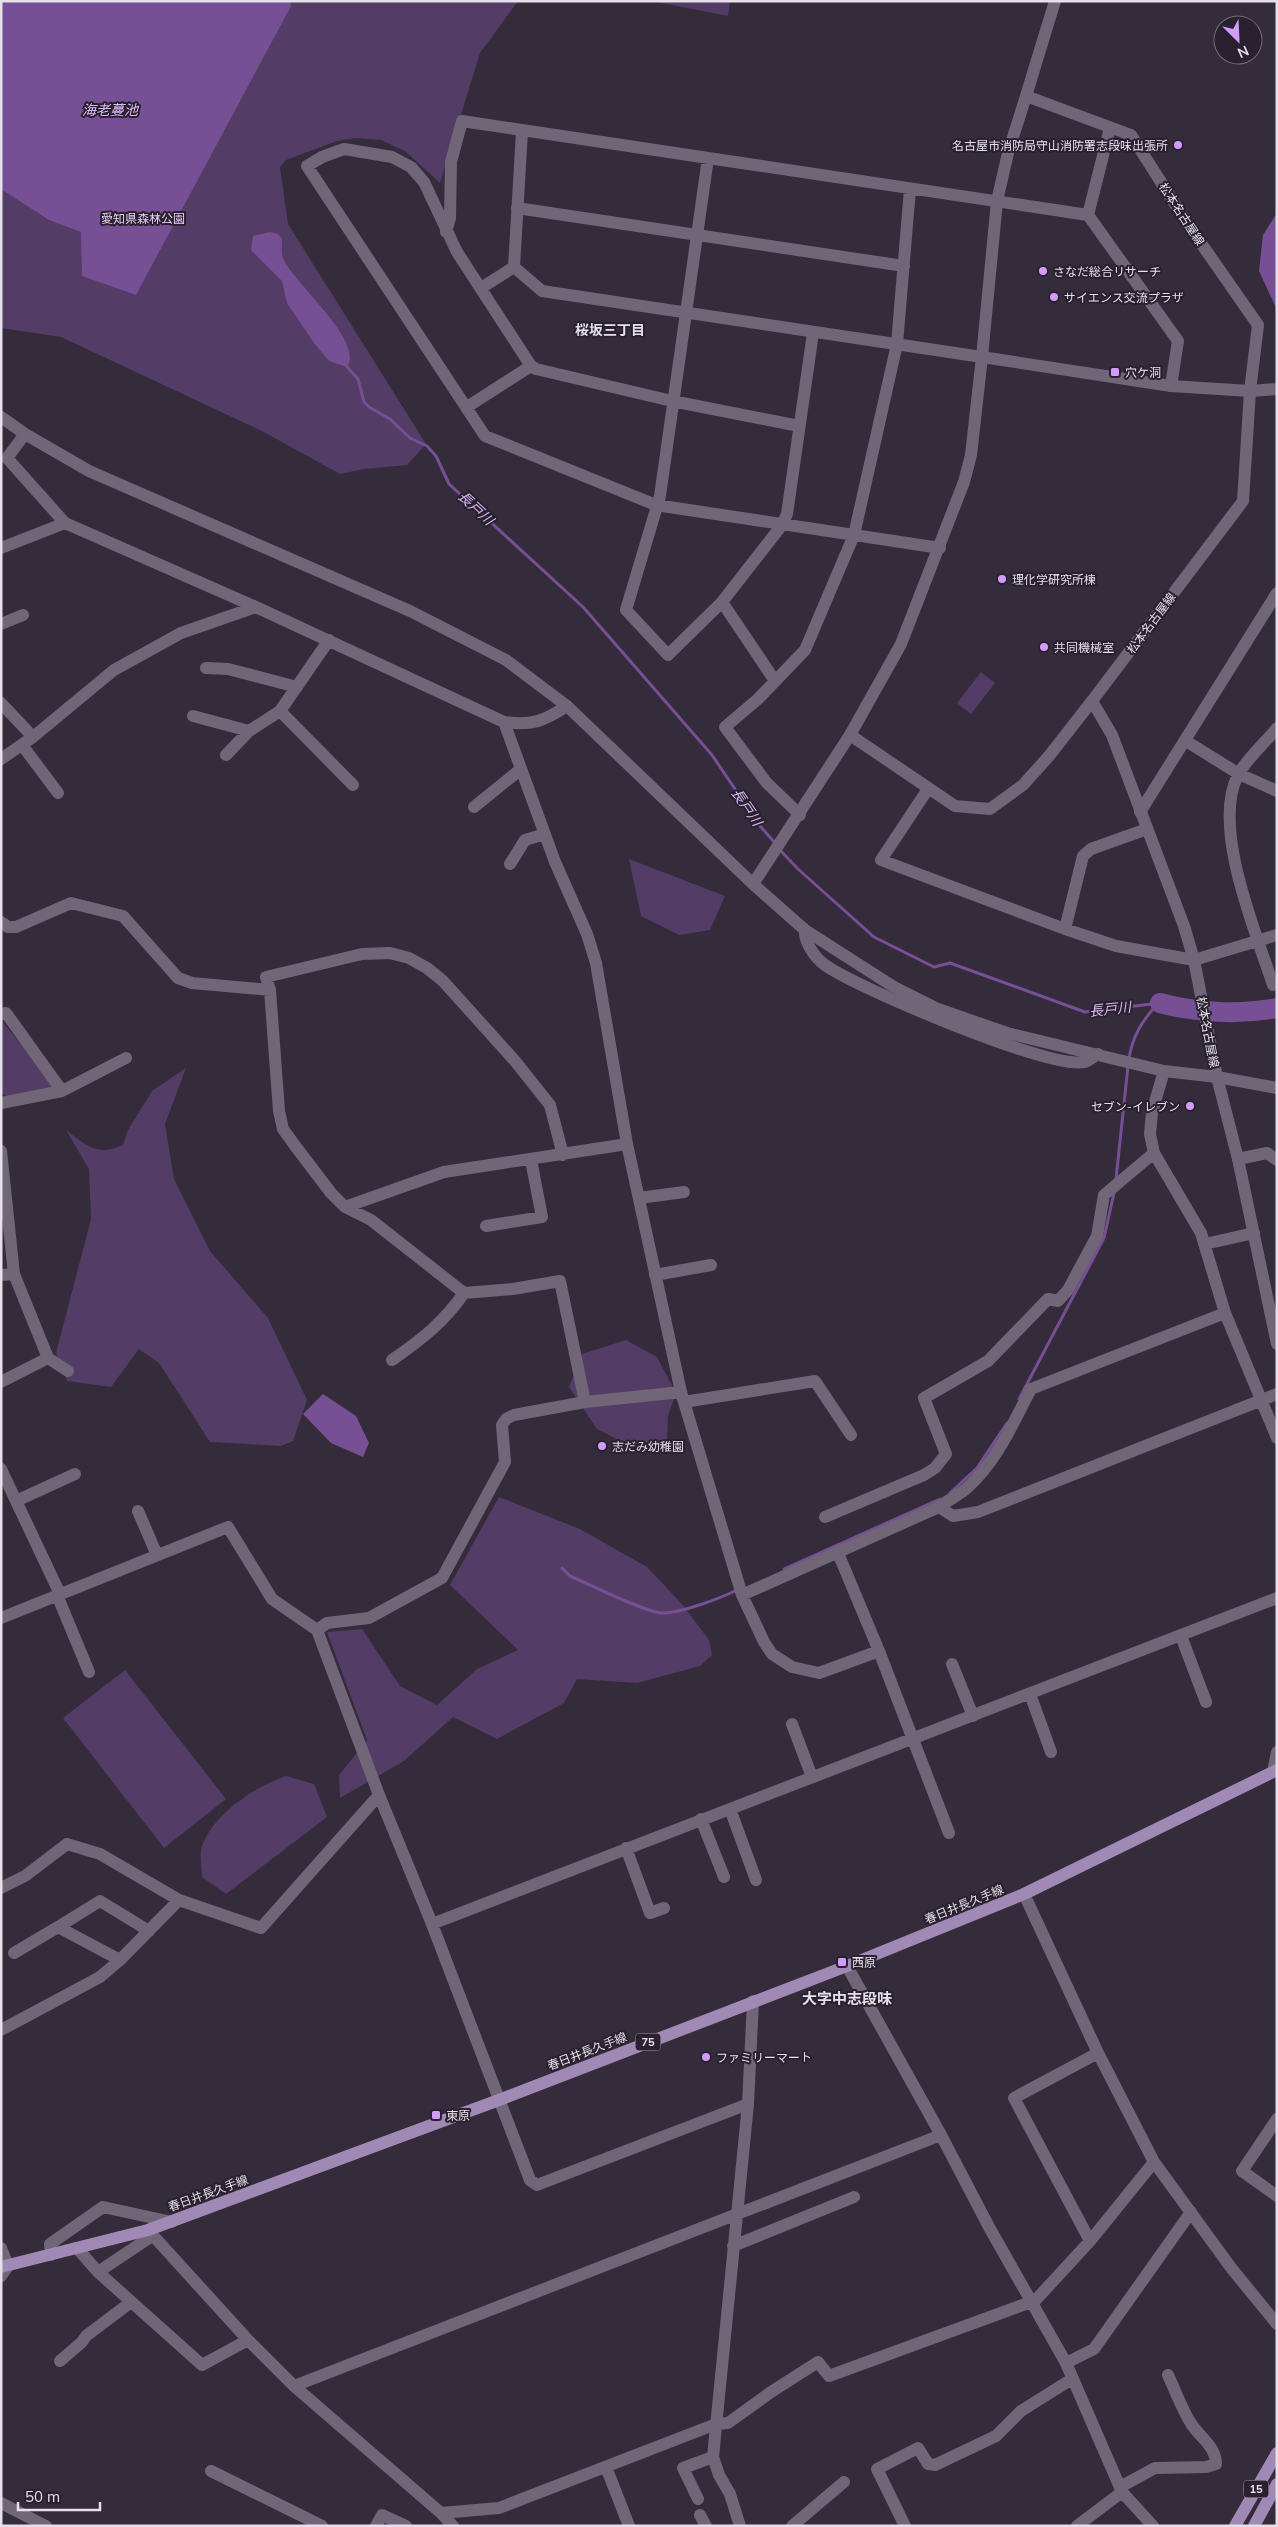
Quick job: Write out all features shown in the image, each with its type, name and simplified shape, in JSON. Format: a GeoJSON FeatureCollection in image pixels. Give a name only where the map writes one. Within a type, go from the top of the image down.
{"type":"FeatureCollection","features":[{"type":"Feature","properties":{"kind":"main road","name":"春日井長久手線"},"geometry":{"type":"LineString","coordinates":[[4,2269],[77,2248],[150,2233],[172,2222],[499,2100],[847,1966],[1024,1894],[1275,1771]]}},
{"type":"Feature","properties":{"kind":"main road","name":"15"},"geometry":{"type":"LineString","coordinates":[[1235,2526],[1277,2453]]}},
{"type":"Feature","properties":{"kind":"main road","name":"15"},"geometry":{"type":"LineString","coordinates":[[1254,2526],[1277,2484]]}},
{"type":"Feature","properties":{"kind":"street"},"geometry":{"type":"LineString","coordinates":[[753,884],[800,815],[850,735],[901,644],[940,548],[971,455],[997,201],[1008,153],[1055,1]]}},
{"type":"Feature","properties":{"kind":"street","name":"松本名古屋線"},"geometry":{"type":"LineString","coordinates":[[1026,96],[1132,135],[1188,226],[1258,325],[1250,391],[1244,501],[1092,701],[1112,735],[1184,926],[1194,960],[1217,1077],[1238,1159],[1277,1344]]}},
{"type":"Feature","properties":{"kind":"street"},"geometry":{"type":"LineString","coordinates":[[446,232],[450,218],[451,162],[462,121],[1088,215],[1178,341],[1172,386]]}},
{"type":"Feature","properties":{"kind":"street"},"geometry":{"type":"LineString","coordinates":[[1088,215],[1110,128]]}},
{"type":"Feature","properties":{"kind":"street"},"geometry":{"type":"LineString","coordinates":[[514,267],[522,131]]}},
{"type":"Feature","properties":{"kind":"street"},"geometry":{"type":"LineString","coordinates":[[799,426],[672,401],[531,366],[446,232],[424,182],[411,167],[392,157],[344,149],[322,157],[307,166],[485,436],[656,505],[940,548]]}},
{"type":"Feature","properties":{"kind":"street"},"geometry":{"type":"LineString","coordinates":[[708,158],[660,496],[626,610],[668,655],[722,602],[782,525],[787,514],[813,333]]}},
{"type":"Feature","properties":{"kind":"street"},"geometry":{"type":"LineString","coordinates":[[800,815],[766,782],[725,727],[775,681],[805,650],[854,535],[897,344],[910,189]]}},
{"type":"Feature","properties":{"kind":"street"},"geometry":{"type":"LineString","coordinates":[[518,208],[904,266]]}},
{"type":"Feature","properties":{"kind":"street"},"geometry":{"type":"LineString","coordinates":[[514,267],[542,291],[1172,386],[1250,391],[1277,389]]}},
{"type":"Feature","properties":{"kind":"street"},"geometry":{"type":"LineString","coordinates":[[481,288],[514,267]]}},
{"type":"Feature","properties":{"kind":"street"},"geometry":{"type":"LineString","coordinates":[[467,407],[531,366]]}},
{"type":"Feature","properties":{"kind":"street"},"geometry":{"type":"LineString","coordinates":[[1,416],[25,434],[89,471],[410,611],[506,660],[567,706],[753,884],[805,930],[894,987],[938,1009],[1007,1033],[1164,1071],[1217,1077],[1277,1088]]}},
{"type":"Feature","properties":{"kind":"street"},"geometry":{"type":"LineString","coordinates":[[25,434],[4,456],[65,523],[329,640],[504,722],[523,725],[538,721],[567,706]]}},
{"type":"Feature","properties":{"kind":"street"},"geometry":{"type":"LineString","coordinates":[[1,548],[65,523]]}},
{"type":"Feature","properties":{"kind":"street"},"geometry":{"type":"LineString","coordinates":[[1140,812],[1277,593]]}},
{"type":"Feature","properties":{"kind":"street"},"geometry":{"type":"LineString","coordinates":[[722,602],[775,681]]}},
{"type":"Feature","properties":{"kind":"street"},"geometry":{"type":"LineString","coordinates":[[1,759],[33,737],[114,670],[181,632],[256,607]]}},
{"type":"Feature","properties":{"kind":"street"},"geometry":{"type":"LineString","coordinates":[[1,624],[23,615]]}},
{"type":"Feature","properties":{"kind":"street"},"geometry":{"type":"LineString","coordinates":[[226,755],[249,730],[280,711],[329,640]]}},
{"type":"Feature","properties":{"kind":"street"},"geometry":{"type":"LineString","coordinates":[[206,668],[228,669],[297,687]]}},
{"type":"Feature","properties":{"kind":"street"},"geometry":{"type":"LineString","coordinates":[[850,735],[955,806],[990,809],[1023,785],[1049,756],[1092,701]]}},
{"type":"Feature","properties":{"kind":"street"},"geometry":{"type":"LineString","coordinates":[[1,704],[33,737]]}},
{"type":"Feature","properties":{"kind":"street"},"geometry":{"type":"LineString","coordinates":[[280,711],[353,785]]}},
{"type":"Feature","properties":{"kind":"street"},"geometry":{"type":"LineString","coordinates":[[193,716],[249,730]]}},
{"type":"Feature","properties":{"kind":"street"},"geometry":{"type":"LineString","coordinates":[[504,722],[545,834],[587,934],[596,963],[627,1144],[683,1397],[740,1589],[764,1642],[772,1654],[792,1667],[819,1673],[879,1651]]}},
{"type":"Feature","properties":{"kind":"street"},"geometry":{"type":"LineString","coordinates":[[1277,728],[1239,774],[1230,799],[1234,865],[1273,984],[1277,984]]}},
{"type":"Feature","properties":{"kind":"street"},"geometry":{"type":"LineString","coordinates":[[1186,741],[1239,774],[1277,791]]}},
{"type":"Feature","properties":{"kind":"street"},"geometry":{"type":"LineString","coordinates":[[22,745],[58,793]]}},
{"type":"Feature","properties":{"kind":"street"},"geometry":{"type":"LineString","coordinates":[[474,807],[521,768]]}},
{"type":"Feature","properties":{"kind":"street"},"geometry":{"type":"LineString","coordinates":[[928,789],[881,860],[1065,929],[1116,946],[1194,960],[1277,935]]}},
{"type":"Feature","properties":{"kind":"street"},"geometry":{"type":"LineString","coordinates":[[1065,929],[1083,856],[1091,849],[1147,829]]}},
{"type":"Feature","properties":{"kind":"street"},"geometry":{"type":"LineString","coordinates":[[510,864],[525,840],[545,834]]}},
{"type":"Feature","properties":{"kind":"street"},"geometry":{"type":"LineString","coordinates":[[1,922],[8,926],[16,927],[71,903],[123,916],[178,978],[192,983],[270,990]]}},
{"type":"Feature","properties":{"kind":"street"},"geometry":{"type":"LineString","coordinates":[[805,930],[804,940],[824,964],[870,989],[930,1015],[1048,1058],[1085,1062],[1098,1054]]}},
{"type":"Feature","properties":{"kind":"street"},"geometry":{"type":"LineString","coordinates":[[563,1155],[550,1105],[515,1061],[443,981],[415,962],[390,953],[362,954],[266,976],[270,990],[279,1111],[283,1129],[331,1193],[345,1207],[371,1220],[464,1293],[513,1289],[560,1281],[585,1402]]}},
{"type":"Feature","properties":{"kind":"street"},"geometry":{"type":"LineString","coordinates":[[1,1014],[6,1013],[62,1091]]}},
{"type":"Feature","properties":{"kind":"street"},"geometry":{"type":"LineString","coordinates":[[1,1103],[62,1091],[126,1058]]}},
{"type":"Feature","properties":{"kind":"street"},"geometry":{"type":"LineString","coordinates":[[1164,1071],[1152,1112],[1150,1134],[1154,1153],[1201,1233],[1225,1313],[1277,1438]]}},
{"type":"Feature","properties":{"kind":"street"},"geometry":{"type":"LineString","coordinates":[[345,1207],[444,1172],[627,1144]]}},
{"type":"Feature","properties":{"kind":"street"},"geometry":{"type":"LineString","coordinates":[[1,1150],[8,1274],[48,1358],[68,1371]]}},
{"type":"Feature","properties":{"kind":"street"},"geometry":{"type":"LineString","coordinates":[[825,1517],[924,1476],[935,1468],[946,1454],[924,1398],[988,1361],[1048,1299],[1058,1301],[1068,1290],[1097,1236],[1104,1194],[1154,1153]]}},
{"type":"Feature","properties":{"kind":"street"},"geometry":{"type":"LineString","coordinates":[[1238,1159],[1267,1154],[1277,1160]]}},
{"type":"Feature","properties":{"kind":"street"},"geometry":{"type":"LineString","coordinates":[[486,1226],[542,1217],[531,1160]]}},
{"type":"Feature","properties":{"kind":"street"},"geometry":{"type":"LineString","coordinates":[[639,1198],[684,1192]]}},
{"type":"Feature","properties":{"kind":"street"},"geometry":{"type":"LineString","coordinates":[[1205,1244],[1254,1233]]}},
{"type":"Feature","properties":{"kind":"street"},"geometry":{"type":"LineString","coordinates":[[655,1275],[711,1266]]}},
{"type":"Feature","properties":{"kind":"street"},"geometry":{"type":"LineString","coordinates":[[392,1360],[426,1337],[450,1314],[464,1293]]}},
{"type":"Feature","properties":{"kind":"street"},"geometry":{"type":"LineString","coordinates":[[740,1589],[838,1553],[939,1506],[967,1488],[986,1468],[1008,1434],[1031,1389],[1225,1313]]}},
{"type":"Feature","properties":{"kind":"street"},"geometry":{"type":"LineString","coordinates":[[1,1382],[48,1358]]}},
{"type":"Feature","properties":{"kind":"street"},"geometry":{"type":"LineString","coordinates":[[317,1630],[327,1623],[369,1618],[442,1578],[505,1462],[502,1425],[506,1419],[514,1415],[585,1402],[683,1397],[815,1381],[851,1434]]}},
{"type":"Feature","properties":{"kind":"street"},"geometry":{"type":"LineString","coordinates":[[939,1506],[953,1516],[978,1512],[1277,1394]]}},
{"type":"Feature","properties":{"kind":"street"},"geometry":{"type":"LineString","coordinates":[[16,1501],[76,1474]]}},
{"type":"Feature","properties":{"kind":"street"},"geometry":{"type":"LineString","coordinates":[[3,1476],[58,1595],[89,1672]]}},
{"type":"Feature","properties":{"kind":"street"},"geometry":{"type":"LineString","coordinates":[[138,1511],[157,1555]]}},
{"type":"Feature","properties":{"kind":"street"},"geometry":{"type":"LineString","coordinates":[[1,1618],[228,1526],[272,1599],[317,1630],[379,1795],[432,1924],[530,2180],[537,2185],[748,2104]]}},
{"type":"Feature","properties":{"kind":"street"},"geometry":{"type":"LineString","coordinates":[[838,1553],[879,1651],[949,1833]]}},
{"type":"Feature","properties":{"kind":"street"},"geometry":{"type":"LineString","coordinates":[[432,1924],[1277,1598]]}},
{"type":"Feature","properties":{"kind":"street"},"geometry":{"type":"LineString","coordinates":[[1180,1636],[1206,1702]]}},
{"type":"Feature","properties":{"kind":"street"},"geometry":{"type":"LineString","coordinates":[[952,1664],[973,1716]]}},
{"type":"Feature","properties":{"kind":"street"},"geometry":{"type":"LineString","coordinates":[[1030,1694],[1051,1752]]}},
{"type":"Feature","properties":{"kind":"street"},"geometry":{"type":"LineString","coordinates":[[792,1724],[812,1777]]}},
{"type":"Feature","properties":{"kind":"street"},"geometry":{"type":"LineString","coordinates":[[1275,1771],[1277,1752]]}},
{"type":"Feature","properties":{"kind":"street"},"geometry":{"type":"LineString","coordinates":[[1,1888],[25,1876],[67,1844],[100,1854],[178,1900],[261,1928],[379,1795]]}},
{"type":"Feature","properties":{"kind":"street"},"geometry":{"type":"LineString","coordinates":[[730,1808],[756,1880]]}},
{"type":"Feature","properties":{"kind":"street"},"geometry":{"type":"LineString","coordinates":[[701,1819],[724,1877]]}},
{"type":"Feature","properties":{"kind":"street"},"geometry":{"type":"LineString","coordinates":[[626,1848],[650,1913],[664,1908]]}},
{"type":"Feature","properties":{"kind":"street"},"geometry":{"type":"LineString","coordinates":[[1024,1894],[1098,2053],[1154,2162],[1277,2324]]}},
{"type":"Feature","properties":{"kind":"street"},"geometry":{"type":"LineString","coordinates":[[1,2030],[100,1977],[120,1960],[178,1900]]}},
{"type":"Feature","properties":{"kind":"street"},"geometry":{"type":"LineString","coordinates":[[14,1953],[100,1901],[149,1931]]}},
{"type":"Feature","properties":{"kind":"street"},"geometry":{"type":"LineString","coordinates":[[58,1927],[120,1960]]}},
{"type":"Feature","properties":{"kind":"street"},"geometry":{"type":"LineString","coordinates":[[847,1966],[1066,2363],[1094,2422],[1104,2455],[1121,2490],[1153,2526]]}},
{"type":"Feature","properties":{"kind":"street"},"geometry":{"type":"LineString","coordinates":[[736,2524],[730,2494],[713,2457],[748,2104],[753,2001]]}},
{"type":"Feature","properties":{"kind":"street"},"geometry":{"type":"LineString","coordinates":[[1090,2241],[1014,2098],[1098,2053]]}},
{"type":"Feature","properties":{"kind":"street"},"geometry":{"type":"LineString","coordinates":[[1277,2119],[1242,2171],[1277,2196]]}},
{"type":"Feature","properties":{"kind":"street"},"geometry":{"type":"LineString","coordinates":[[294,2386],[941,2136]]}},
{"type":"Feature","properties":{"kind":"street"},"geometry":{"type":"LineString","coordinates":[[441,2513],[499,2508],[716,2424],[728,2423],[771,2392],[818,2362],[829,2376],[1032,2303],[1090,2241],[1154,2162]]}},
{"type":"Feature","properties":{"kind":"street"},"geometry":{"type":"LineString","coordinates":[[733,2246],[854,2198]]}},
{"type":"Feature","properties":{"kind":"street"},"geometry":{"type":"LineString","coordinates":[[51,2255],[50,2244],[103,2207],[172,2222]]}},
{"type":"Feature","properties":{"kind":"street"},"geometry":{"type":"LineString","coordinates":[[1066,2363],[1094,2349],[1191,2212]]}},
{"type":"Feature","properties":{"kind":"street"},"geometry":{"type":"LineString","coordinates":[[98,2272],[150,2233],[248,2340],[294,2386],[441,2513],[453,2526]]}},
{"type":"Feature","properties":{"kind":"street"},"geometry":{"type":"LineString","coordinates":[[1,2248],[4,2269]]}},
{"type":"Feature","properties":{"kind":"street"},"geometry":{"type":"LineString","coordinates":[[77,2248],[98,2272],[202,2365],[248,2340]]}},
{"type":"Feature","properties":{"kind":"street"},"geometry":{"type":"LineString","coordinates":[[60,2361],[82,2342],[86,2336],[131,2302]]}},
{"type":"Feature","properties":{"kind":"street"},"geometry":{"type":"LineString","coordinates":[[1077,2526],[1121,2490],[1155,2468],[1206,2467],[1216,2464],[1216,2458],[1209,2444],[1192,2425],[1168,2376]]}},
{"type":"Feature","properties":{"kind":"street"},"geometry":{"type":"LineString","coordinates":[[905,2526],[877,2469],[918,2448],[928,2464],[934,2465],[986,2442],[1008,2426],[1021,2411],[1072,2379]]}},
{"type":"Feature","properties":{"kind":"street"},"geometry":{"type":"LineString","coordinates":[[698,2499],[683,2468],[713,2457]]}},
{"type":"Feature","properties":{"kind":"street"},"geometry":{"type":"LineString","coordinates":[[606,2467],[629,2526]]}},
{"type":"Feature","properties":{"kind":"street"},"geometry":{"type":"LineString","coordinates":[[211,2471],[322,2526]]}},
{"type":"Feature","properties":{"kind":"street"},"geometry":{"type":"LineString","coordinates":[[792,2526],[844,2482]]}},
{"type":"Feature","properties":{"kind":"street"},"geometry":{"type":"LineString","coordinates":[[1,2504],[46,2526]]}},
{"type":"Feature","properties":{"kind":"street"},"geometry":{"type":"LineString","coordinates":[[376,2526],[382,2515],[406,2526]]}},
{"type":"Feature","properties":{"kind":"green space","name":"愛知県森林公園"},"geometry":{"type":"Polygon","coordinates":[[[1,1],[518,1],[480,53],[440,183],[405,151],[381,140],[354,138],[337,141],[286,160],[280,167],[288,224],[426,444],[407,465],[364,469],[340,474],[262,431],[61,337],[1,328],[1,1]]]}},
{"type":"Feature","properties":{"kind":"green space"},"geometry":{"type":"Polygon","coordinates":[[[652,1],[730,1],[728,16],[652,1]]]}},
{"type":"Feature","properties":{"kind":"green space"},"geometry":{"type":"Polygon","coordinates":[[[981,672],[995,683],[971,714],[957,703],[981,672]]]}},
{"type":"Feature","properties":{"kind":"green space"},"geometry":{"type":"Polygon","coordinates":[[[629,859],[725,896],[710,930],[679,935],[641,916],[629,859]]]}},
{"type":"Feature","properties":{"kind":"green space"},"geometry":{"type":"Polygon","coordinates":[[[1,1020],[56,1087],[6,1096],[1,1092],[1,1020]]]}},
{"type":"Feature","properties":{"kind":"green space"},"geometry":{"type":"Polygon","coordinates":[[[186,1068],[165,1124],[174,1179],[210,1251],[268,1318],[307,1400],[293,1441],[281,1446],[210,1442],[159,1363],[139,1349],[111,1387],[67,1381],[56,1353],[91,1219],[89,1169],[66,1130],[92,1148],[106,1150],[123,1145],[128,1130],[152,1091],[186,1068]]]}},
{"type":"Feature","properties":{"kind":"green space"},"geometry":{"type":"Polygon","coordinates":[[[626,1340],[657,1357],[676,1393],[668,1416],[667,1443],[636,1449],[597,1429],[569,1387],[582,1354],[626,1340]]]}},
{"type":"Feature","properties":{"kind":"green space"},"geometry":{"type":"Polygon","coordinates":[[[499,1497],[580,1529],[647,1567],[682,1604],[709,1640],[712,1655],[700,1666],[637,1683],[577,1679],[564,1703],[497,1739],[453,1717],[404,1761],[340,1798],[339,1775],[367,1740],[327,1632],[362,1629],[400,1686],[437,1705],[477,1669],[518,1650],[450,1585],[499,1497]]]}},
{"type":"Feature","properties":{"kind":"green space"},"geometry":{"type":"Polygon","coordinates":[[[125,1670],[226,1799],[164,1848],[63,1718],[125,1670]]]}},
{"type":"Feature","properties":{"kind":"green space"},"geometry":{"type":"Polygon","coordinates":[[[286,1776],[314,1784],[327,1817],[226,1894],[202,1877],[201,1849],[208,1834],[226,1812],[249,1794],[286,1776]]]}},
{"type":"Feature","properties":{"kind":"water","name":"海老蔓池"},"geometry":{"type":"Polygon","coordinates":[[[1,1],[290,1],[291,6],[136,295],[82,276],[81,232],[49,220],[1,189],[1,1]]]}},
{"type":"Feature","properties":{"kind":"water"},"geometry":{"type":"Polygon","coordinates":[[[1277,213],[1277,310],[1259,271],[1263,235],[1277,213]]]}},
{"type":"Feature","properties":{"kind":"water"},"geometry":{"type":"Polygon","coordinates":[[[270,232],[278,234],[282,239],[282,256],[289,269],[326,312],[346,343],[350,356],[347,367],[329,361],[314,343],[287,303],[282,281],[251,250],[253,236],[270,232]]]}},
{"type":"Feature","properties":{"kind":"water"},"geometry":{"type":"Polygon","coordinates":[[[323,1394],[356,1416],[369,1443],[363,1457],[331,1443],[303,1414],[323,1394]]]}},
{"type":"Feature","properties":{"kind":"waterway","name":"長戸川"},"geometry":{"type":"LineString","coordinates":[[347,367],[358,379],[364,402],[390,419],[410,438],[427,446],[436,456],[449,484],[583,607],[712,755],[760,826],[775,843]]}},
{"type":"Feature","properties":{"kind":"waterway","name":"長戸川"},"geometry":{"type":"LineString","coordinates":[[780,850],[798,869],[874,937],[934,967],[950,963],[1085,1012],[1160,1003]]}},
{"type":"Feature","properties":{"kind":"waterway"},"geometry":{"type":"LineString","coordinates":[[1129,1060],[1132,1044],[1139,1029],[1159,1003]]}},
{"type":"Feature","properties":{"kind":"waterway","name":"長戸川"},"geometry":{"type":"LineString","coordinates":[[1160,1003],[1218,1012],[1248,1012],[1277,1008]]}},
{"type":"Feature","properties":{"kind":"waterway"},"geometry":{"type":"LineString","coordinates":[[1116,1179],[1128,1066]]}},
{"type":"Feature","properties":{"kind":"waterway"},"geometry":{"type":"LineString","coordinates":[[1019,1399],[1104,1238],[1114,1193]]}},
{"type":"Feature","properties":{"kind":"waterway"},"geometry":{"type":"LineString","coordinates":[[950,1493],[977,1468],[1007,1423]]}},
{"type":"Feature","properties":{"kind":"waterway"},"geometry":{"type":"LineString","coordinates":[[784,1569],[940,1499]]}},
{"type":"Feature","properties":{"kind":"waterway"},"geometry":{"type":"LineString","coordinates":[[562,1568],[570,1576],[617,1598],[655,1612],[663,1613],[690,1608],[737,1590]]}},
{"type":"Feature","properties":{"kind":"place","name":"名古屋市消防局守山消防署志段味出張所"},"geometry":{"type":"Point","coordinates":[1178,145]}},
{"type":"Feature","properties":{"kind":"place","name":"さなだ総合リサーチ"},"geometry":{"type":"Point","coordinates":[1043,271]}},
{"type":"Feature","properties":{"kind":"place","name":"サイエンス交流プラザ"},"geometry":{"type":"Point","coordinates":[1054,297]}},
{"type":"Feature","properties":{"kind":"place","name":"穴ケ洞"},"geometry":{"type":"Point","coordinates":[1115,372]}},
{"type":"Feature","properties":{"kind":"place","name":"理化学研究所棟"},"geometry":{"type":"Point","coordinates":[1002,579]}},
{"type":"Feature","properties":{"kind":"place","name":"共同機械室"},"geometry":{"type":"Point","coordinates":[1044,647]}},
{"type":"Feature","properties":{"kind":"place","name":"セブン-イレブン"},"geometry":{"type":"Point","coordinates":[1190,1106]}},
{"type":"Feature","properties":{"kind":"place","name":"志だみ幼稚園"},"geometry":{"type":"Point","coordinates":[602,1446]}},
{"type":"Feature","properties":{"kind":"place","name":"西原"},"geometry":{"type":"Point","coordinates":[842,1962]}},
{"type":"Feature","properties":{"kind":"place","name":"ファミリーマート"},"geometry":{"type":"Point","coordinates":[706,2057]}},
{"type":"Feature","properties":{"kind":"place","name":"東原"},"geometry":{"type":"Point","coordinates":[436,2115]}},
{"type":"Feature","properties":{"kind":"district","name":"桜坂三丁目"},"geometry":{"type":"Point","coordinates":[610,330]}},
{"type":"Feature","properties":{"kind":"district","name":"大字中志段味"},"geometry":{"type":"Point","coordinates":[847,1998]}}]}
